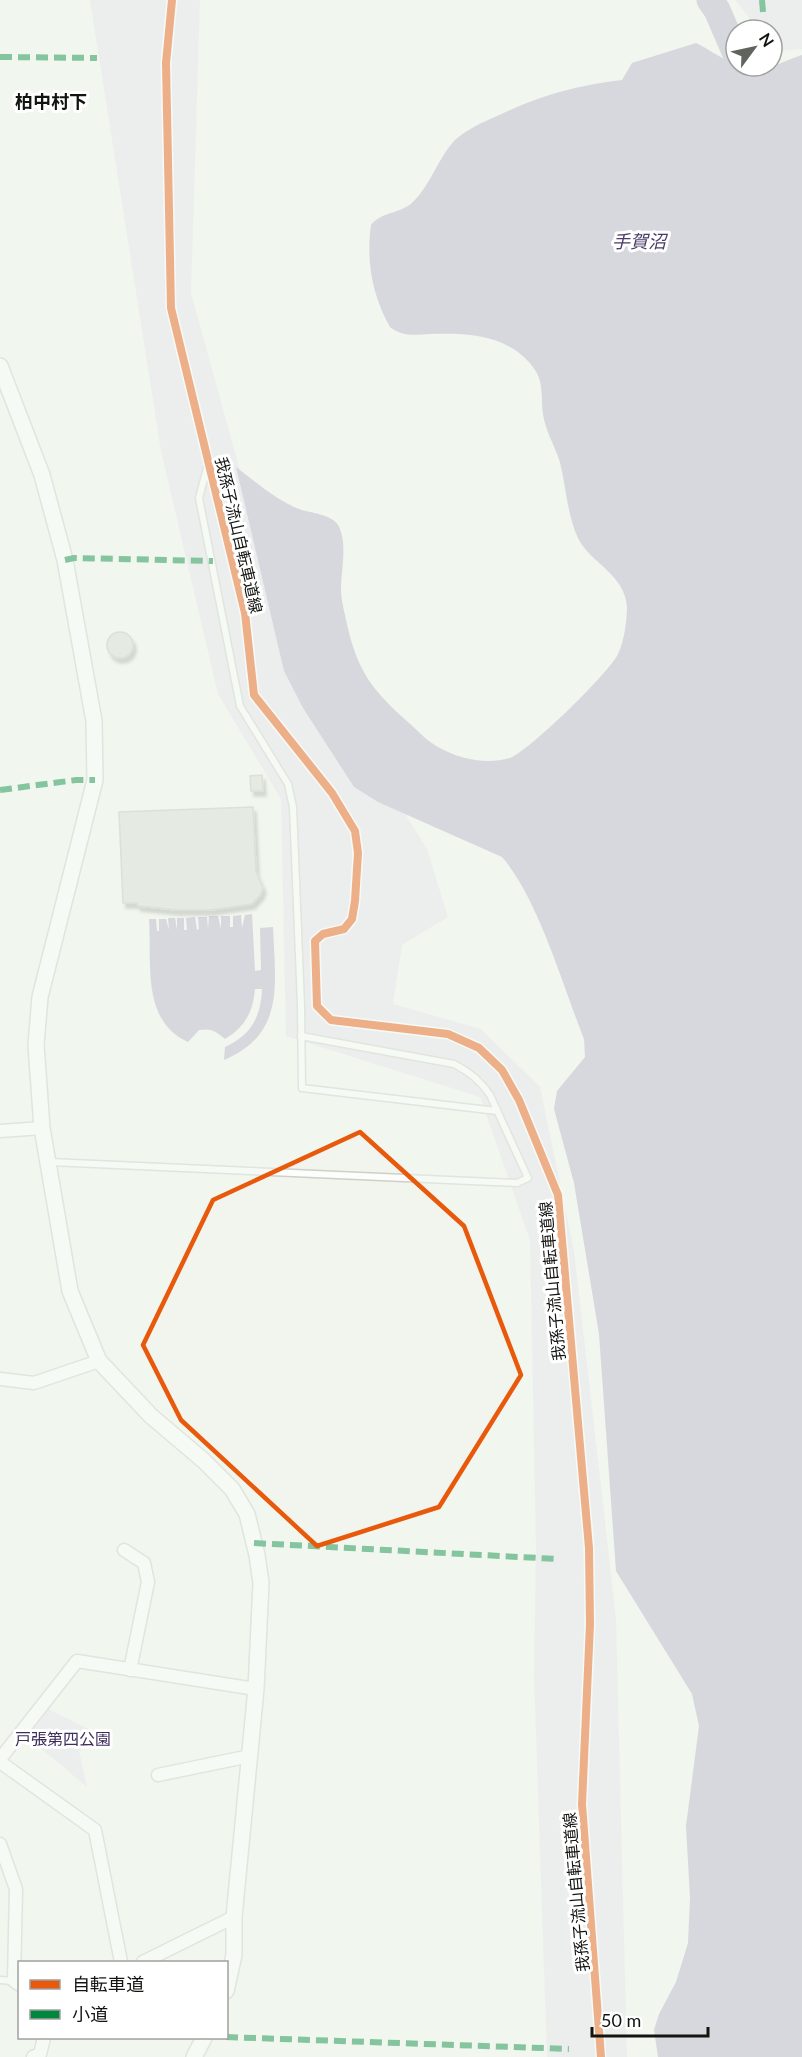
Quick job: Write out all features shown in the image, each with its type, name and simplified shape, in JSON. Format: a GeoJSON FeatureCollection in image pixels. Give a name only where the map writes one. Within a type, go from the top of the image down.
{"type":"FeatureCollection","features":[{"type":"Feature","properties":{"kind":"street"},"geometry":{"type":"LineString","coordinates":[[0,366],[42,475],[65,560],[94,721],[95,780],[40,997],[36,1046],[42,1128],[70,1291],[99,1361],[151,1416],[232,1489],[247,1514],[261,1583],[256,1689],[234,1917],[234,1955],[228,1982]]}},
{"type":"Feature","properties":{"kind":"street"},"geometry":{"type":"LineString","coordinates":[[0,388],[23,422]]}},
{"type":"Feature","properties":{"kind":"street"},"geometry":{"type":"LineString","coordinates":[[0,1131],[42,1128]]}},
{"type":"Feature","properties":{"kind":"street"},"geometry":{"type":"LineString","coordinates":[[0,1379],[34,1383],[99,1361]]}},
{"type":"Feature","properties":{"kind":"street"},"geometry":{"type":"LineString","coordinates":[[124,1550],[144,1563],[148,1582],[130,1670]]}},
{"type":"Feature","properties":{"kind":"street"},"geometry":{"type":"LineString","coordinates":[[121,1961],[95,1830],[0,1760],[77,1661],[256,1689]]}},
{"type":"Feature","properties":{"kind":"street"},"geometry":{"type":"LineString","coordinates":[[158,1775],[250,1756]]}},
{"type":"Feature","properties":{"kind":"street"},"geometry":{"type":"LineString","coordinates":[[0,1844],[16,1889],[17,1983]]}},
{"type":"Feature","properties":{"kind":"street"},"geometry":{"type":"LineString","coordinates":[[145,1961],[234,1917]]}},
{"type":"Feature","properties":{"kind":"street"},"geometry":{"type":"LineString","coordinates":[[33,2057],[40,2054],[44,2039]]}},
{"type":"Feature","properties":{"kind":"street"},"geometry":{"type":"LineString","coordinates":[[194,2057],[203,2039]]}},
{"type":"Feature","properties":{"kind":"lane"},"geometry":{"type":"LineString","coordinates":[[208,464],[199,498],[240,706],[288,784],[293,807],[302,1088],[497,1111]]}},
{"type":"Feature","properties":{"kind":"lane"},"geometry":{"type":"LineString","coordinates":[[49,1162],[517,1183],[528,1178],[482,1084],[468,1071],[454,1064],[301,1036]]}},
{"type":"Feature","properties":{"kind":"lane"},"geometry":{"type":"LineString","coordinates":[[0,1980],[17,1983]]}},
{"type":"Feature","properties":{"kind":"highlighted area"},"geometry":{"type":"Polygon","coordinates":[[[360,1132],[464,1226],[521,1375],[439,1507],[317,1546],[181,1420],[143,1345],[213,1200],[360,1132]]]}},
{"type":"Feature","properties":{"kind":"green space"},"geometry":{"type":"Polygon","coordinates":[[[90,0],[200,0],[191,293],[279,612],[427,849],[448,917],[402,945],[393,1004],[481,1029],[540,1087],[574,1251],[616,1618],[627,2057],[547,2057],[534,1676],[536,1547],[530,1240],[480,1097],[286,1036],[281,799],[218,694],[161,451],[90,0]]]}},
{"type":"Feature","properties":{"kind":"green space"},"geometry":{"type":"Polygon","coordinates":[[[735,0],[802,0],[802,49],[784,50],[784,18],[749,18],[735,0]]]}},
{"type":"Feature","properties":{"kind":"green space","name":"戸張第四公園"},"geometry":{"type":"Polygon","coordinates":[[[42,1706],[105,1737],[79,1751],[87,1787],[22,1732],[42,1706]]]}},
{"type":"Feature","properties":{"kind":"water","name":"手賀沼"},"geometry":{"type":"Polygon","coordinates":[[[696,43],[724,58],[724,78],[784,78],[784,62],[802,55],[802,2057],[658,2057],[654,2030],[659,2014],[676,1982],[688,1943],[690,1898],[686,1826],[699,1726],[692,1694],[616,1571],[599,1334],[574,1183],[554,1109],[557,1091],[585,1057],[584,1039],[538,919],[515,874],[502,857],[378,802],[354,787],[303,708],[284,671],[236,467],[282,501],[299,509],[330,518],[338,525],[343,540],[342,597],[355,653],[375,689],[426,739],[438,747],[473,760],[492,761],[510,758],[533,742],[585,694],[618,654],[626,624],[627,607],[625,596],[614,577],[583,547],[574,529],[559,459],[544,420],[537,372],[523,356],[511,348],[486,338],[459,334],[409,335],[390,327],[379,303],[372,278],[370,238],[371,225],[376,220],[414,201],[449,147],[459,136],[526,103],[589,85],[622,80],[632,63],[696,43]]]}},
{"type":"Feature","properties":{"kind":"water"},"geometry":{"type":"Polygon","coordinates":[[[252,914],[255,971],[261,970],[260,928],[273,927],[275,987],[272,1005],[267,1021],[258,1036],[244,1049],[224,1060],[225,1047],[242,1037],[253,1024],[257,1016],[262,989],[255,989],[247,1018],[232,1034],[225,1039],[213,1031],[199,1030],[188,1042],[173,1032],[162,1020],[156,1005],[150,972],[149,919],[156,919],[157,931],[159,931],[159,919],[166,919],[169,930],[168,918],[175,918],[177,930],[177,918],[184,918],[184,930],[187,930],[186,918],[195,917],[197,930],[199,929],[198,917],[207,917],[208,929],[209,916],[218,916],[221,929],[221,916],[230,916],[230,927],[233,927],[233,916],[241,915],[242,928],[245,915],[252,914]]]}},
{"type":"Feature","properties":{"kind":"building"},"geometry":{"type":"Polygon","coordinates":[[[120,632],[129,636],[133,645],[129,654],[120,658],[111,654],[107,645],[111,636],[120,632]]]}},
{"type":"Feature","properties":{"kind":"building"},"geometry":{"type":"Polygon","coordinates":[[[262,775],[263,791],[251,791],[250,776],[262,775]]]}},
{"type":"Feature","properties":{"kind":"building"},"geometry":{"type":"Polygon","coordinates":[[[253,807],[256,872],[263,888],[252,904],[211,910],[177,910],[123,903],[119,812],[253,807]]]}},
{"type":"Feature","properties":{"kind":"waterway"},"geometry":{"type":"LineString","coordinates":[[710,0],[724,26]]}},
{"type":"Feature","properties":{"kind":"marked path"},"geometry":{"type":"LineString","coordinates":[[762,0],[763,12]]}},
{"type":"Feature","properties":{"kind":"marked path"},"geometry":{"type":"LineString","coordinates":[[0,57],[97,58]]}},
{"type":"Feature","properties":{"kind":"marked path"},"geometry":{"type":"LineString","coordinates":[[65,560],[74,558],[213,561]]}},
{"type":"Feature","properties":{"kind":"marked path"},"geometry":{"type":"LineString","coordinates":[[0,790],[76,780],[95,780]]}},
{"type":"Feature","properties":{"kind":"marked path"},"geometry":{"type":"LineString","coordinates":[[254,1543],[557,1559]]}},
{"type":"Feature","properties":{"kind":"marked path"},"geometry":{"type":"LineString","coordinates":[[228,2037],[569,2049]]}},
{"type":"Feature","properties":{"kind":"cycle path","name":"我孫子流山自転車道線"},"geometry":{"type":"LineString","coordinates":[[172,0],[166,63],[171,308],[245,613],[254,695],[332,793],[355,831],[358,853],[352,919],[344,929],[323,934],[315,941],[317,1006],[331,1020],[448,1034],[479,1048],[502,1070],[519,1100],[558,1195],[589,1548],[590,1624],[582,1804],[601,2057]]}},
{"type":"Feature","properties":{"kind":"district","name":"柏中村下"},"geometry":{"type":"Point","coordinates":[51,102]}}]}
